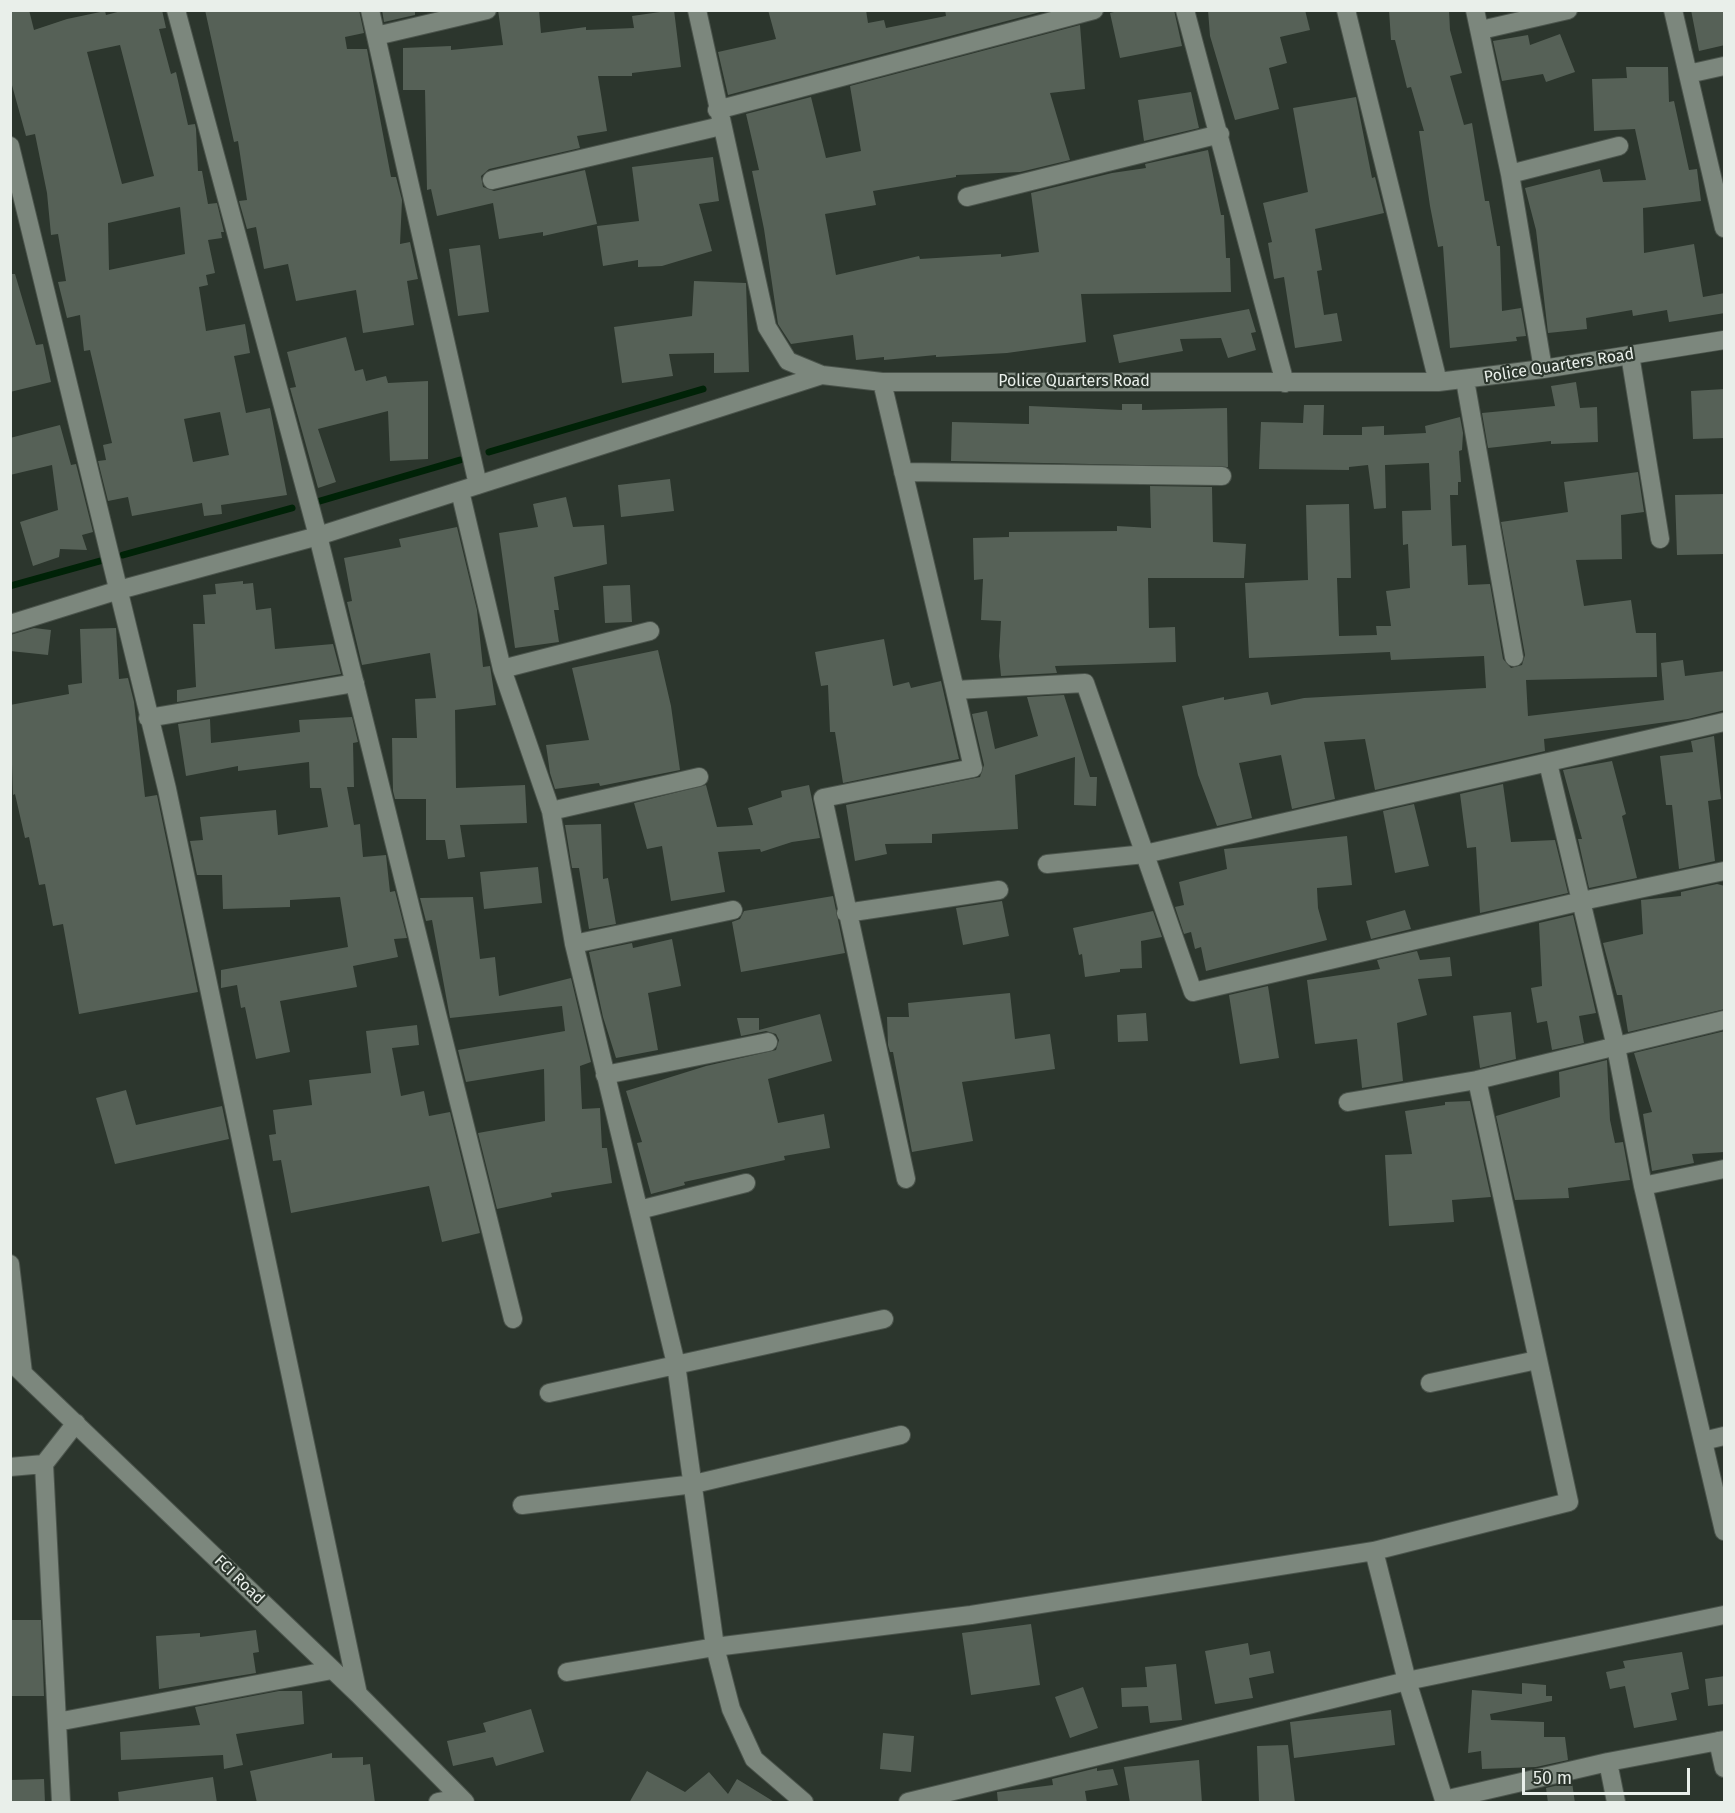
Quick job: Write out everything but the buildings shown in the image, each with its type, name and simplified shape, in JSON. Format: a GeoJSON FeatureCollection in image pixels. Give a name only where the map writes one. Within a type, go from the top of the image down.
{"type":"FeatureCollection","features":[{"type":"Feature","properties":{"kind":"street"},"geometry":{"type":"LineString","coordinates":[[176,10],[318,536],[513,1318]]}},
{"type":"Feature","properties":{"kind":"street"},"geometry":{"type":"LineString","coordinates":[[370,10],[478,484]]}},
{"type":"Feature","properties":{"kind":"street"},"geometry":{"type":"LineString","coordinates":[[376,36],[487,10]]}},
{"type":"Feature","properties":{"kind":"street","name":"Police Quarters Road"},"geometry":{"type":"LineString","coordinates":[[697,10],[766,327],[788,361],[822,375],[882,382],[1438,382],[1543,369],[1725,340]]}},
{"type":"Feature","properties":{"kind":"street"},"geometry":{"type":"LineString","coordinates":[[492,180],[719,118],[1094,10]]}},
{"type":"Feature","properties":{"kind":"street"},"geometry":{"type":"LineString","coordinates":[[1185,10],[1285,383]]}},
{"type":"Feature","properties":{"kind":"street"},"geometry":{"type":"LineString","coordinates":[[1346,10],[1438,382]]}},
{"type":"Feature","properties":{"kind":"street"},"geometry":{"type":"LineString","coordinates":[[1475,10],[1510,174],[1543,369]]}},
{"type":"Feature","properties":{"kind":"street"},"geometry":{"type":"LineString","coordinates":[[1481,30],[1568,10]]}},
{"type":"Feature","properties":{"kind":"street"},"geometry":{"type":"LineString","coordinates":[[1673,10],[1688,75],[1718,175],[1725,228]]}},
{"type":"Feature","properties":{"kind":"street"},"geometry":{"type":"LineString","coordinates":[[1688,75],[1725,66]]}},
{"type":"Feature","properties":{"kind":"street"},"geometry":{"type":"LineString","coordinates":[[967,197],[1220,134]]}},
{"type":"Feature","properties":{"kind":"street"},"geometry":{"type":"LineString","coordinates":[[10,146],[167,789],[358,1694]]}},
{"type":"Feature","properties":{"kind":"street"},"geometry":{"type":"LineString","coordinates":[[1510,174],[1619,146]]}},
{"type":"Feature","properties":{"kind":"street"},"geometry":{"type":"LineString","coordinates":[[1630,355],[1660,539]]}},
{"type":"Feature","properties":{"kind":"street"},"geometry":{"type":"LineString","coordinates":[[10,624],[118,590],[318,536],[822,375]]}},
{"type":"Feature","properties":{"kind":"street"},"geometry":{"type":"LineString","coordinates":[[1465,380],[1514,657]]}},
{"type":"Feature","properties":{"kind":"street"},"geometry":{"type":"LineString","coordinates":[[882,382],[973,768],[823,798],[846,913],[906,1179]]}},
{"type":"Feature","properties":{"kind":"street"},"geometry":{"type":"LineString","coordinates":[[903,472],[1222,476]]}},
{"type":"Feature","properties":{"kind":"street"},"geometry":{"type":"LineString","coordinates":[[460,490],[502,669],[551,811],[574,944],[676,1364],[715,1647],[731,1709],[754,1759],[804,1803]]}},
{"type":"Feature","properties":{"kind":"street"},"geometry":{"type":"LineString","coordinates":[[502,669],[650,631]]}},
{"type":"Feature","properties":{"kind":"street"},"geometry":{"type":"LineString","coordinates":[[148,718],[355,683]]}},
{"type":"Feature","properties":{"kind":"street"},"geometry":{"type":"LineString","coordinates":[[955,690],[1085,683],[1193,992],[1582,901],[1725,871]]}},
{"type":"Feature","properties":{"kind":"street"},"geometry":{"type":"LineString","coordinates":[[1047,864],[1145,854],[1725,722]]}},
{"type":"Feature","properties":{"kind":"street"},"geometry":{"type":"LineString","coordinates":[[1548,763],[1616,1047],[1643,1186],[1725,1532]]}},
{"type":"Feature","properties":{"kind":"street"},"geometry":{"type":"LineString","coordinates":[[551,811],[699,777]]}},
{"type":"Feature","properties":{"kind":"street"},"geometry":{"type":"LineString","coordinates":[[846,913],[999,890]]}},
{"type":"Feature","properties":{"kind":"street"},"geometry":{"type":"LineString","coordinates":[[574,944],[733,910]]}},
{"type":"Feature","properties":{"kind":"street"},"geometry":{"type":"LineString","coordinates":[[1348,1102],[1477,1080],[1725,1020]]}},
{"type":"Feature","properties":{"kind":"street"},"geometry":{"type":"LineString","coordinates":[[605,1074],[768,1042]]}},
{"type":"Feature","properties":{"kind":"street"},"geometry":{"type":"LineString","coordinates":[[567,1672],[715,1647],[971,1615],[1374,1551],[1569,1502],[1536,1360],[1477,1080]]}},
{"type":"Feature","properties":{"kind":"street"},"geometry":{"type":"LineString","coordinates":[[1643,1186],[1725,1169]]}},
{"type":"Feature","properties":{"kind":"street"},"geometry":{"type":"LineString","coordinates":[[639,1210],[746,1184]]}},
{"type":"Feature","properties":{"kind":"street"},"geometry":{"type":"LineString","coordinates":[[10,1264],[17,1367]]}},
{"type":"Feature","properties":{"kind":"street"},"geometry":{"type":"LineString","coordinates":[[549,1393],[884,1318]]}},
{"type":"Feature","properties":{"kind":"street"},"geometry":{"type":"LineString","coordinates":[[1430,1383],[1536,1360]]}},
{"type":"Feature","properties":{"kind":"street","name":"FCI Road"},"geometry":{"type":"LineString","coordinates":[[17,1367],[358,1694],[463,1800]]}},
{"type":"Feature","properties":{"kind":"street"},"geometry":{"type":"LineString","coordinates":[[61,1803],[44,1464],[76,1423]]}},
{"type":"Feature","properties":{"kind":"street"},"geometry":{"type":"LineString","coordinates":[[522,1505],[693,1484],[901,1435]]}},
{"type":"Feature","properties":{"kind":"street"},"geometry":{"type":"LineString","coordinates":[[1703,1441],[1725,1436]]}},
{"type":"Feature","properties":{"kind":"street"},"geometry":{"type":"LineString","coordinates":[[10,1467],[44,1464]]}},
{"type":"Feature","properties":{"kind":"street"},"geometry":{"type":"LineString","coordinates":[[1374,1551],[1407,1681],[1444,1801],[1608,1762],[1721,1740],[1725,1768]]}},
{"type":"Feature","properties":{"kind":"street"},"geometry":{"type":"LineString","coordinates":[[908,1803],[1407,1681],[1725,1615]]}},
{"type":"Feature","properties":{"kind":"street"},"geometry":{"type":"LineString","coordinates":[[57,1722],[332,1670]]}},
{"type":"Feature","properties":{"kind":"street"},"geometry":{"type":"LineString","coordinates":[[1608,1762],[1616,1803]]}},
{"type":"Feature","properties":{"kind":"street"},"geometry":{"type":"LineString","coordinates":[[438,1803],[463,1800]]}},
{"type":"Feature","properties":{"kind":"waterway"},"geometry":{"type":"LineString","coordinates":[[489,452],[703,389]]}},
{"type":"Feature","properties":{"kind":"waterway"},"geometry":{"type":"LineString","coordinates":[[320,501],[460,460]]}},
{"type":"Feature","properties":{"kind":"waterway"},"geometry":{"type":"LineString","coordinates":[[123,555],[292,508]]}},
{"type":"Feature","properties":{"kind":"waterway"},"geometry":{"type":"LineString","coordinates":[[10,586],[100,561]]}}]}
